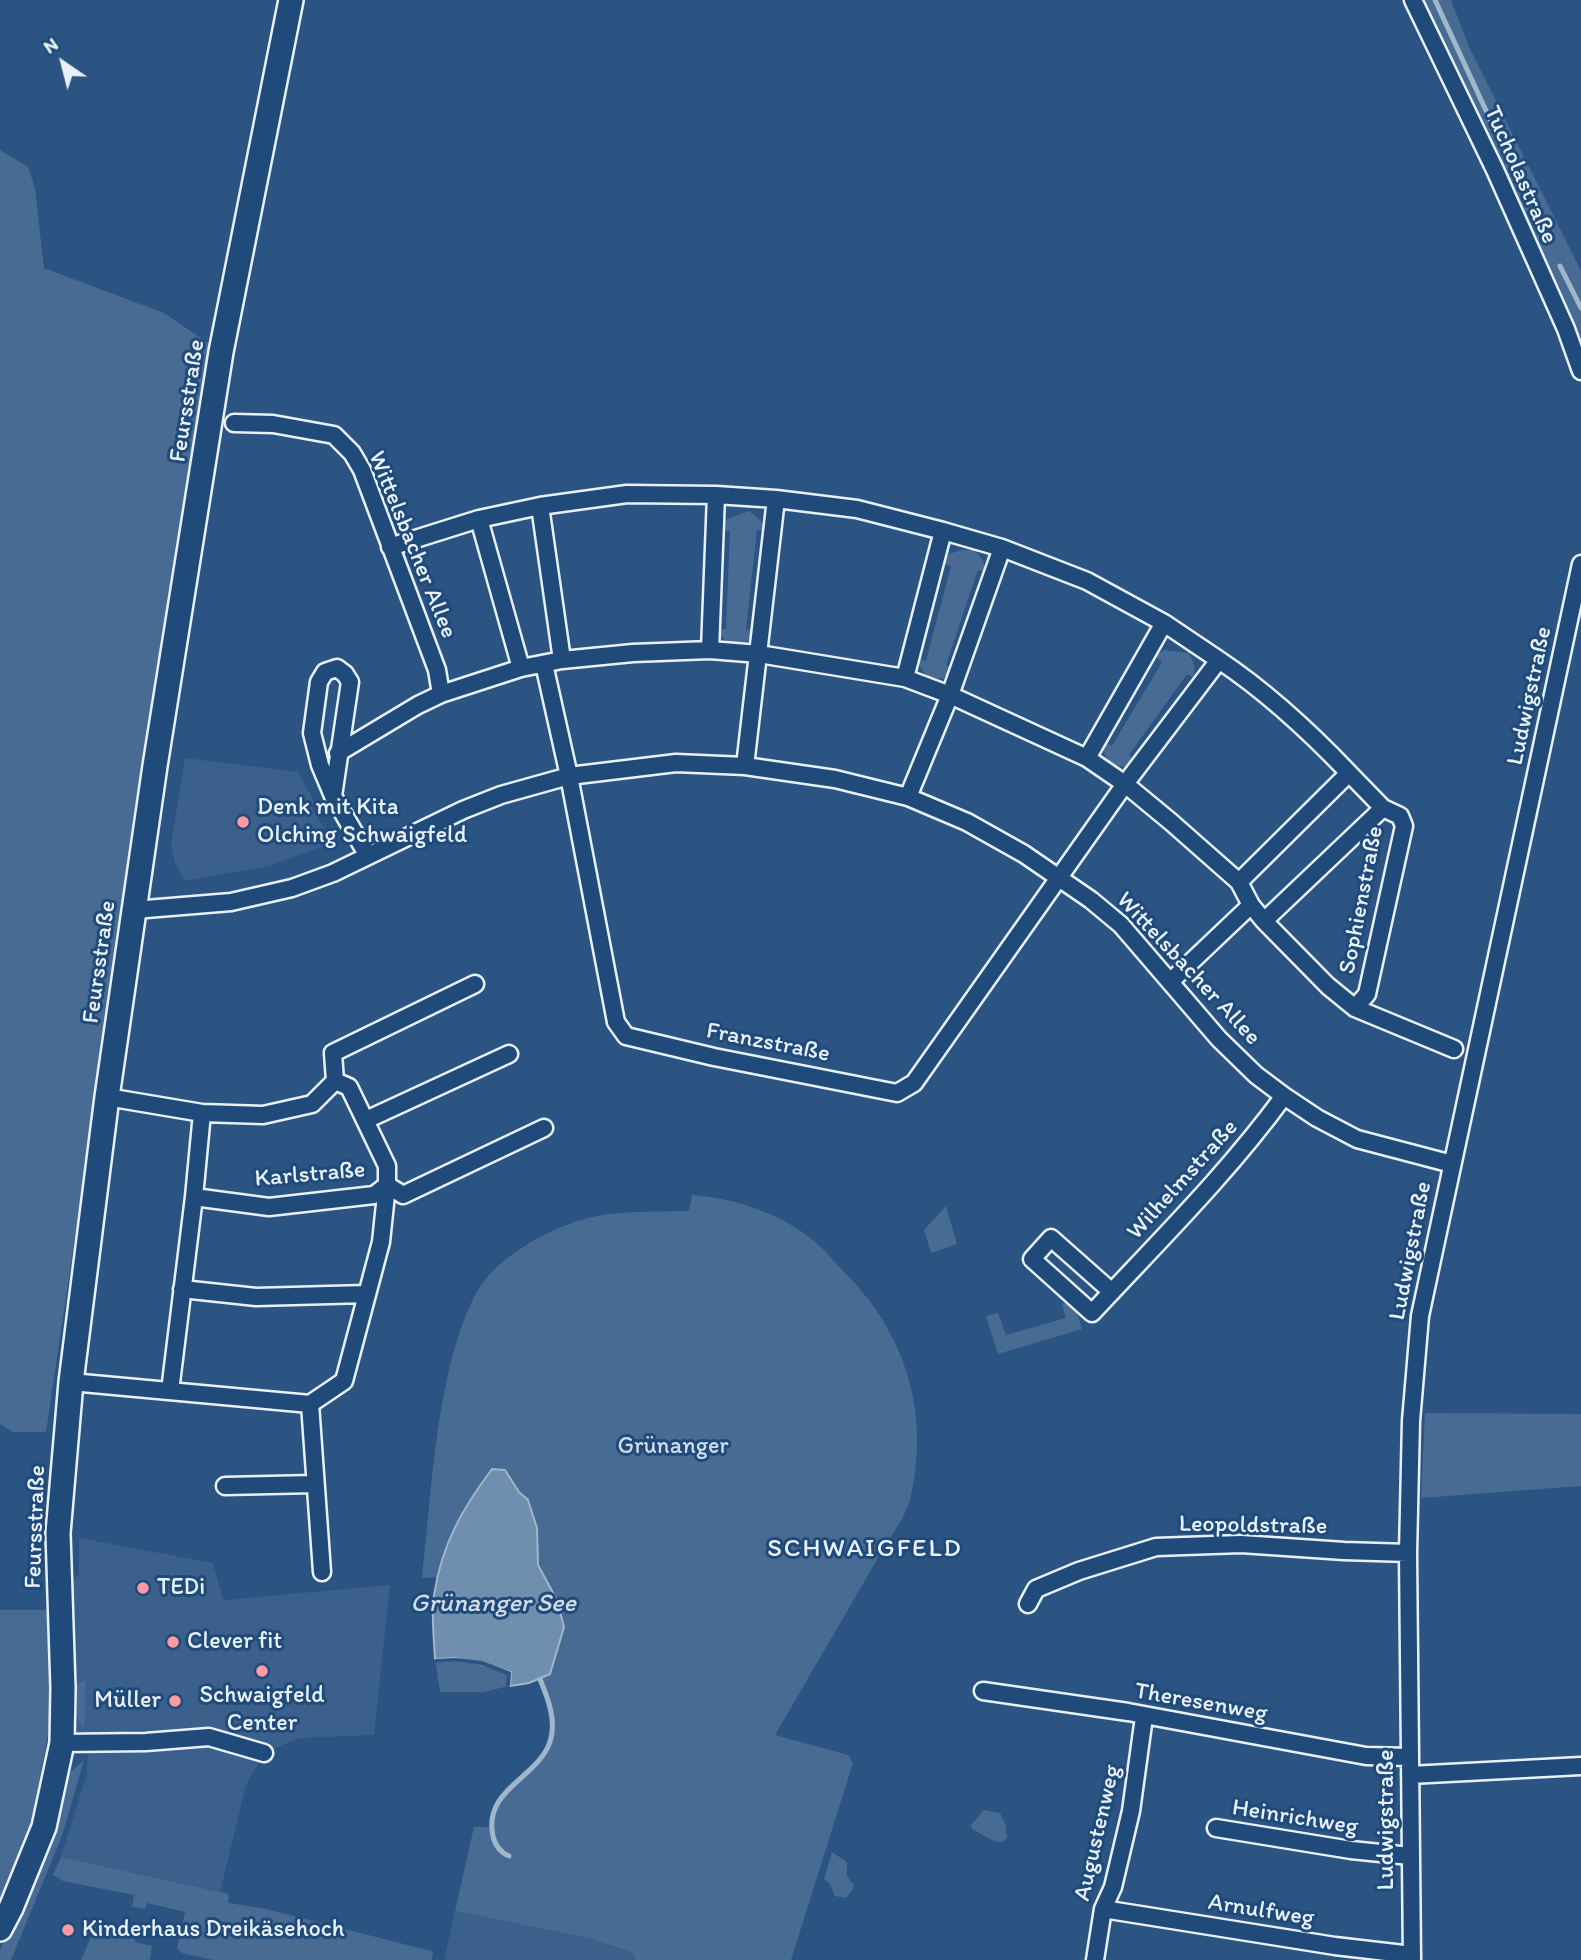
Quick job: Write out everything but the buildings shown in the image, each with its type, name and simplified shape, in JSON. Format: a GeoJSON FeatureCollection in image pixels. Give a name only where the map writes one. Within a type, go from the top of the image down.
{"type":"FeatureCollection","features":[{"type":"Feature","properties":{"kind":"street","name":"Feursstraße"},"geometry":{"type":"LineString","coordinates":[[0,1929],[44,1827],[62,1743],[58,1533],[71,1382],[107,1097],[221,352],[290,0]]}},
{"type":"Feature","properties":{"kind":"street","name":"Tucholastraße"},"geometry":{"type":"LineString","coordinates":[[1413,0],[1495,170],[1534,263],[1566,329],[1581,371]]}},
{"type":"Feature","properties":{"kind":"street","name":"Wittelsbacher Allee"},"geometry":{"type":"LineString","coordinates":[[234,423],[273,424],[334,435],[352,453],[362,470],[437,670],[440,694]]}},
{"type":"Feature","properties":{"kind":"street","name":"Sophienstraße"},"geometry":{"type":"LineString","coordinates":[[390,547],[479,519],[540,506],[627,494],[716,495],[857,509],[1002,548],[1087,581],[1164,623],[1247,679],[1287,714],[1383,808],[1400,816],[1404,826],[1367,994],[1355,1008]]}},
{"type":"Feature","properties":{"kind":"street"},"geometry":{"type":"LineString","coordinates":[[710,650],[716,495]]}},
{"type":"Feature","properties":{"kind":"street"},"geometry":{"type":"LineString","coordinates":[[745,766],[776,499]]}},
{"type":"Feature","properties":{"kind":"street"},"geometry":{"type":"LineString","coordinates":[[540,506],[562,660]]}},
{"type":"Feature","properties":{"kind":"street"},"geometry":{"type":"LineString","coordinates":[[479,519],[521,668]]}},
{"type":"Feature","properties":{"kind":"street"},"geometry":{"type":"LineString","coordinates":[[905,678],[943,531]]}},
{"type":"Feature","properties":{"kind":"street"},"geometry":{"type":"LineString","coordinates":[[908,797],[950,695],[1002,548]]}},
{"type":"Feature","properties":{"kind":"street","name":"Ludwigstraße"},"geometry":{"type":"LineString","coordinates":[[1412,1957],[1408,1553],[1411,1420],[1420,1316],[1581,564]]}},
{"type":"Feature","properties":{"kind":"street"},"geometry":{"type":"LineString","coordinates":[[1087,758],[1164,623]]}},
{"type":"Feature","properties":{"kind":"street"},"geometry":{"type":"LineString","coordinates":[[338,753],[440,694],[521,668],[562,660],[633,653],[710,650],[759,654],[905,678],[950,695],[1087,758],[1171,821],[1239,882],[1349,773]]}},
{"type":"Feature","properties":{"kind":"street","name":"Franzstraße"},"geometry":{"type":"LineString","coordinates":[[544,664],[569,776],[616,1022],[626,1036],[897,1093],[914,1083],[1125,784],[1219,660]]}},
{"type":"Feature","properties":{"kind":"street"},"geometry":{"type":"LineString","coordinates":[[333,796],[349,682],[345,674],[337,668],[325,672],[319,681],[312,733],[320,765],[333,796],[368,856]]}},
{"type":"Feature","properties":{"kind":"street","name":"Wittelsbacher Allee"},"geometry":{"type":"LineString","coordinates":[[134,910],[184,907],[259,896],[292,888],[333,873],[501,794],[569,776],[676,763],[745,766],[835,779],[908,797],[967,822],[1024,854],[1061,878],[1121,925],[1219,1039],[1256,1075],[1284,1096],[1317,1118],[1357,1139],[1452,1164]]}},
{"type":"Feature","properties":{"kind":"street","name":"Sophienstraße"},"geometry":{"type":"LineString","coordinates":[[1264,921],[1383,808]]}},
{"type":"Feature","properties":{"kind":"street","name":"Sophienstraße"},"geometry":{"type":"LineString","coordinates":[[1239,882],[1251,905],[1264,921],[1328,986],[1355,1008],[1454,1049]]}},
{"type":"Feature","properties":{"kind":"street"},"geometry":{"type":"LineString","coordinates":[[1171,981],[1251,905]]}},
{"type":"Feature","properties":{"kind":"street"},"geometry":{"type":"LineString","coordinates":[[107,1097],[202,1113],[263,1115],[312,1104],[335,1081],[333,1053],[475,984]]}},
{"type":"Feature","properties":{"kind":"street","name":"Karlstraße"},"geometry":{"type":"LineString","coordinates":[[366,1121],[509,1054]]}},
{"type":"Feature","properties":{"kind":"street","name":"Karlstraße"},"geometry":{"type":"LineString","coordinates":[[335,1081],[349,1087],[387,1166],[387,1185]]}},
{"type":"Feature","properties":{"kind":"street","name":"Wilhelmstraße"},"geometry":{"type":"LineString","coordinates":[[1112,1292],[1051,1238],[1032,1259],[1092,1313],[1112,1292],[1240,1153],[1284,1096]]}},
{"type":"Feature","properties":{"kind":"street"},"geometry":{"type":"LineString","coordinates":[[170,1391],[202,1113]]}},
{"type":"Feature","properties":{"kind":"street","name":"Karlstraße"},"geometry":{"type":"LineString","coordinates":[[387,1185],[403,1195],[544,1128]]}},
{"type":"Feature","properties":{"kind":"street"},"geometry":{"type":"LineString","coordinates":[[71,1382],[310,1404],[344,1381],[381,1242],[387,1185]]}},
{"type":"Feature","properties":{"kind":"street","name":"Karlstraße"},"geometry":{"type":"LineString","coordinates":[[194,1197],[269,1207],[374,1195],[387,1185]]}},
{"type":"Feature","properties":{"kind":"street"},"geometry":{"type":"LineString","coordinates":[[182,1289],[256,1297],[366,1294]]}},
{"type":"Feature","properties":{"kind":"street"},"geometry":{"type":"LineString","coordinates":[[310,1404],[322,1572]]}},
{"type":"Feature","properties":{"kind":"street"},"geometry":{"type":"LineString","coordinates":[[225,1486],[315,1484]]}},
{"type":"Feature","properties":{"kind":"street","name":"Leopoldstraße"},"geometry":{"type":"LineString","coordinates":[[1028,1604],[1036,1589],[1156,1547],[1241,1544],[1408,1553]]}},
{"type":"Feature","properties":{"kind":"street","name":"Theresenweg"},"geometry":{"type":"LineString","coordinates":[[983,1691],[1366,1756],[1410,1757]]}},
{"type":"Feature","properties":{"kind":"street","name":"Augustenweg"},"geometry":{"type":"LineString","coordinates":[[1095,1960],[1103,1909],[1113,1887],[1131,1811],[1144,1717]]}},
{"type":"Feature","properties":{"kind":"street"},"geometry":{"type":"LineString","coordinates":[[62,1743],[146,1742],[209,1737],[264,1753]]}},
{"type":"Feature","properties":{"kind":"street"},"geometry":{"type":"LineString","coordinates":[[1410,1775],[1581,1766]]}},
{"type":"Feature","properties":{"kind":"street","name":"Heinrichweg"},"geometry":{"type":"LineString","coordinates":[[1216,1828],[1351,1850],[1410,1856]]}},
{"type":"Feature","properties":{"kind":"street","name":"Arnulfweg"},"geometry":{"type":"LineString","coordinates":[[1103,1909],[1412,1957]]}},
{"type":"Feature","properties":{"kind":"shaded area"},"geometry":{"type":"Polygon","coordinates":[[[185,758],[298,772],[315,803],[311,806],[332,843],[269,866],[185,881],[175,863],[171,845],[185,758]]]}},
{"type":"Feature","properties":{"kind":"shaded area"},"geometry":{"type":"Polygon","coordinates":[[[79,1538],[213,1563],[223,1600],[390,1585],[374,1735],[299,1738],[264,1753],[246,1785],[220,1892],[61,1857],[87,1773],[88,1743],[72,1728],[67,1588],[79,1574],[79,1538]]]}},
{"type":"Feature","properties":{"kind":"shaded area"},"geometry":{"type":"Polygon","coordinates":[[[455,1911],[587,1938],[632,1952],[636,1960],[444,1960],[455,1911]]]}},
{"type":"Feature","properties":{"kind":"green space"},"geometry":{"type":"Polygon","coordinates":[[[1421,0],[1451,0],[1470,49],[1581,271],[1581,339],[1492,144],[1421,0]]]}},
{"type":"Feature","properties":{"kind":"green space"},"geometry":{"type":"Polygon","coordinates":[[[0,150],[28,167],[35,188],[44,268],[164,313],[214,347],[160,662],[46,1432],[13,1432],[0,1424],[0,150]]]}},
{"type":"Feature","properties":{"kind":"green space"},"geometry":{"type":"Polygon","coordinates":[[[748,511],[761,521],[764,530],[757,530],[746,629],[753,630],[749,640],[734,644],[723,638],[717,629],[726,629],[730,531],[720,530],[725,520],[748,511]]]}},
{"type":"Feature","properties":{"kind":"green space"},"geometry":{"type":"Polygon","coordinates":[[[974,550],[984,562],[985,572],[978,570],[946,665],[952,668],[947,677],[931,678],[921,669],[917,659],[926,661],[951,566],[942,563],[949,554],[974,550]]]}},
{"type":"Feature","properties":{"kind":"green space"},"geometry":{"type":"Polygon","coordinates":[[[1164,650],[1189,653],[1194,665],[1193,677],[1187,674],[1129,755],[1135,760],[1127,767],[1111,763],[1104,752],[1103,741],[1112,746],[1162,662],[1155,656],[1164,650]]]}},
{"type":"Feature","properties":{"kind":"green space","name":"Grünanger"},"geometry":{"type":"Polygon","coordinates":[[[692,1195],[741,1203],[772,1215],[801,1231],[818,1245],[868,1299],[885,1325],[909,1380],[915,1409],[916,1469],[908,1507],[775,1735],[848,1755],[853,1763],[791,1960],[636,1960],[632,1952],[587,1938],[455,1911],[474,1827],[489,1827],[496,1801],[539,1756],[549,1731],[547,1708],[537,1679],[484,1692],[440,1692],[434,1634],[438,1577],[422,1578],[444,1391],[464,1320],[478,1290],[498,1266],[542,1236],[573,1222],[600,1215],[689,1211],[692,1195]]]}},
{"type":"Feature","properties":{"kind":"green space"},"geometry":{"type":"Polygon","coordinates":[[[946,1206],[957,1244],[931,1253],[924,1230],[946,1206]]]}},
{"type":"Feature","properties":{"kind":"green space"},"geometry":{"type":"Polygon","coordinates":[[[1069,1301],[1075,1306],[1082,1329],[998,1354],[986,1316],[998,1313],[1006,1335],[1066,1318],[1062,1304],[1069,1301]]]}},
{"type":"Feature","properties":{"kind":"green space"},"geometry":{"type":"Polygon","coordinates":[[[1425,1413],[1581,1414],[1581,1486],[1421,1498],[1425,1413]]]}},
{"type":"Feature","properties":{"kind":"green space"},"geometry":{"type":"Polygon","coordinates":[[[0,1610],[48,1610],[51,1711],[29,1835],[0,1899],[0,1610]]]}},
{"type":"Feature","properties":{"kind":"green space"},"geometry":{"type":"Polygon","coordinates":[[[86,1680],[84,1729],[73,1711],[72,1685],[86,1680]]]}},
{"type":"Feature","properties":{"kind":"green space"},"geometry":{"type":"Polygon","coordinates":[[[84,1760],[62,1836],[11,1960],[0,1960],[0,1950],[26,1891],[65,1777],[84,1760]]]}},
{"type":"Feature","properties":{"kind":"green space"},"geometry":{"type":"Polygon","coordinates":[[[984,1810],[1000,1813],[1006,1826],[1007,1838],[1002,1842],[972,1829],[971,1825],[984,1810]]]}},
{"type":"Feature","properties":{"kind":"green space"},"geometry":{"type":"Polygon","coordinates":[[[832,1852],[847,1862],[847,1876],[854,1885],[846,1898],[835,1896],[830,1884],[824,1879],[832,1852]]]}},
{"type":"Feature","properties":{"kind":"green space"},"geometry":{"type":"Polygon","coordinates":[[[61,1857],[229,1894],[228,1903],[262,1908],[431,1951],[432,1960],[213,1960],[182,1953],[177,1948],[185,1912],[147,1903],[145,1909],[132,1907],[134,1895],[63,1881],[53,1875],[61,1857]]]}},
{"type":"Feature","properties":{"kind":"green space"},"geometry":{"type":"Polygon","coordinates":[[[97,1923],[136,1932],[135,1942],[152,1946],[150,1960],[81,1960],[97,1923]]]}},
{"type":"Feature","properties":{"kind":"water","name":"Grünanger See"},"geometry":{"type":"Polygon","coordinates":[[[492,1469],[505,1470],[519,1492],[528,1500],[537,1528],[538,1565],[557,1600],[564,1627],[550,1674],[529,1683],[510,1686],[511,1672],[456,1658],[435,1659],[433,1603],[442,1559],[471,1498],[492,1469]]]}},
{"type":"Feature","properties":{"kind":"pier"},"geometry":{"type":"Polygon","coordinates":[[[435,1659],[482,1661],[511,1672],[510,1686],[506,1687],[507,1675],[481,1665],[455,1661],[435,1663],[435,1659]]]}},
{"type":"Feature","properties":{"kind":"waterway"},"geometry":{"type":"LineString","coordinates":[[1435,0],[1506,154]]}},
{"type":"Feature","properties":{"kind":"waterway"},"geometry":{"type":"LineString","coordinates":[[1516,175],[1547,241]]}},
{"type":"Feature","properties":{"kind":"waterway"},"geometry":{"type":"LineString","coordinates":[[1560,266],[1581,308]]}},
{"type":"Feature","properties":{"kind":"waterway"},"geometry":{"type":"LineString","coordinates":[[509,1856],[495,1843],[492,1820],[503,1795],[534,1766],[550,1742],[552,1718],[540,1679]]}},
{"type":"Feature","properties":{"kind":"place","name":"Denk mit Kita Olching Schwaigfeld"},"geometry":{"type":"Point","coordinates":[243,822]}},
{"type":"Feature","properties":{"kind":"place","name":"TEDi"},"geometry":{"type":"Point","coordinates":[143,1588]}},
{"type":"Feature","properties":{"kind":"place","name":"Clever fit"},"geometry":{"type":"Point","coordinates":[173,1642]}},
{"type":"Feature","properties":{"kind":"place","name":"Schwaigfeld Center"},"geometry":{"type":"Point","coordinates":[262,1671]}},
{"type":"Feature","properties":{"kind":"place","name":"Müller"},"geometry":{"type":"Point","coordinates":[175,1701]}},
{"type":"Feature","properties":{"kind":"place","name":"Kinderhaus Dreikäsehoch"},"geometry":{"type":"Point","coordinates":[68,1930]}},
{"type":"Feature","properties":{"kind":"district","name":"SCHWAIGFELD"},"geometry":{"type":"Point","coordinates":[865,1549]}}]}
